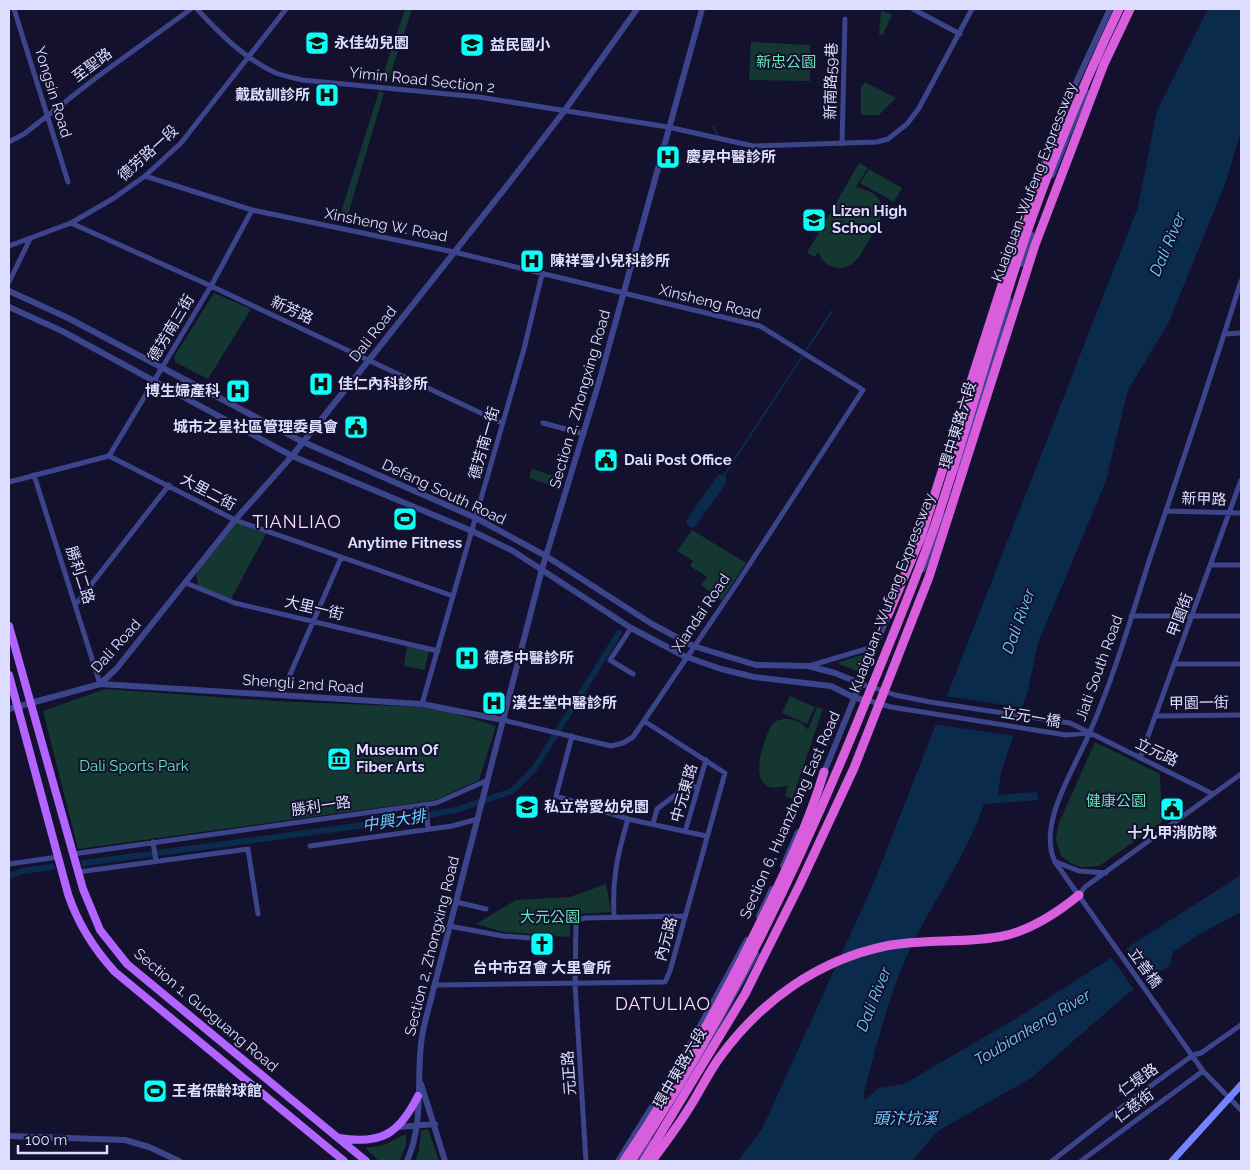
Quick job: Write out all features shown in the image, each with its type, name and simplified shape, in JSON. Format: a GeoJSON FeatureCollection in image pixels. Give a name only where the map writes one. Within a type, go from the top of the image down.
{"type":"FeatureCollection","features":[{"type":"Feature","properties":{"kind":"highway","name":"Kuaiguan-Wufeng Expressway"},"geometry":{"type":"LineString","coordinates":[[631,1161],[735,988],[790,879],[841,763],[935,526],[1010,282],[1040,194],[1094,60],[1119,9]]}},
{"type":"Feature","properties":{"kind":"highway","name":"Kuaiguan-Wufeng Expressway"},"geometry":{"type":"LineString","coordinates":[[644,1161],[745,994],[800,884],[854,768],[929,578],[1035,245],[1104,64],[1130,9]]}},
{"type":"Feature","properties":{"kind":"highway"},"geometry":{"type":"LineString","coordinates":[[888,615],[921,537],[1018,235],[1043,170],[1052,154],[1062,142]]}},
{"type":"Feature","properties":{"kind":"highway"},"geometry":{"type":"LineString","coordinates":[[624,1161],[698,1042],[731,983],[784,875],[816,797],[824,772]]}},
{"type":"Feature","properties":{"kind":"highway"},"geometry":{"type":"LineString","coordinates":[[652,1161],[730,1044],[769,1003],[802,979],[847,957],[887,946],[919,941],[989,938],[1014,933],[1037,923],[1079,895]]}},
{"type":"Feature","properties":{"kind":"main road","name":"Section 1, Guoguang Road"},"geometry":{"type":"LineString","coordinates":[[9,626],[78,872],[87,902],[98,925],[127,964],[366,1161]]}},
{"type":"Feature","properties":{"kind":"main road","name":"Section 1, Guoguang Road"},"geometry":{"type":"LineString","coordinates":[[9,675],[68,894],[80,925],[94,947],[115,972],[344,1161]]}},
{"type":"Feature","properties":{"kind":"main road"},"geometry":{"type":"LineString","coordinates":[[1172,1161],[1241,1085]]}},
{"type":"Feature","properties":{"kind":"main road"},"geometry":{"type":"LineString","coordinates":[[337,1138],[375,1140],[382,1138],[398,1127],[409,1114],[418,1096]]}},
{"type":"Feature","properties":{"kind":"street","name":"Yongsin Road"},"geometry":{"type":"LineString","coordinates":[[14,9],[68,182]]}},
{"type":"Feature","properties":{"kind":"street","name":"至聖路"},"geometry":{"type":"LineString","coordinates":[[9,142],[24,134],[191,9]]}},
{"type":"Feature","properties":{"kind":"street","name":"Yimin Road Section 2"},"geometry":{"type":"LineString","coordinates":[[197,9],[221,35],[276,73],[309,81],[414,90],[565,110],[668,127],[753,146],[842,144],[877,142],[888,139],[907,124],[924,100],[972,9]]}},
{"type":"Feature","properties":{"kind":"street","name":"德芳路一段"},"geometry":{"type":"LineString","coordinates":[[9,246],[71,223],[114,198],[145,176],[181,143],[286,9]]}},
{"type":"Feature","properties":{"kind":"street","name":"Dali Road"},"geometry":{"type":"LineString","coordinates":[[9,709],[100,684],[116,668],[235,520],[292,456],[301,441],[369,360],[565,110],[637,9]]}},
{"type":"Feature","properties":{"kind":"street","name":"Section 2, Zhongxing Road"},"geometry":{"type":"LineString","coordinates":[[407,1161],[414,1145],[418,1125],[418,1096],[421,1084],[421,1036],[449,926],[489,780],[542,569],[584,434],[624,294],[668,127],[702,9]]}},
{"type":"Feature","properties":{"kind":"street"},"geometry":{"type":"LineString","coordinates":[[913,9],[960,34]]}},
{"type":"Feature","properties":{"kind":"street","name":"Section 6, Huanzhong East Road"},"geometry":{"type":"LineString","coordinates":[[618,1161],[683,1058],[720,990],[780,873],[856,698],[917,538],[1019,225],[1075,85],[1110,9]]}},
{"type":"Feature","properties":{"kind":"street","name":"環中東路六段"},"geometry":{"type":"LineString","coordinates":[[638,1161],[671,1110],[739,990],[793,880],[870,701],[932,547],[1044,195],[1098,62],[1124,9]]}},
{"type":"Feature","properties":{"kind":"street","name":"新南路59巷"},"geometry":{"type":"LineString","coordinates":[[842,144],[845,19]]}},
{"type":"Feature","properties":{"kind":"street","name":"Xinsheng W. Road"},"geometry":{"type":"LineString","coordinates":[[145,176],[252,210],[454,252],[624,294]]}},
{"type":"Feature","properties":{"kind":"street","name":"德芳南三街"},"geometry":{"type":"LineString","coordinates":[[109,456],[211,286],[252,210]]}},
{"type":"Feature","properties":{"kind":"street","name":"新芳路"},"geometry":{"type":"LineString","coordinates":[[71,223],[211,286],[502,423]]}},
{"type":"Feature","properties":{"kind":"street"},"geometry":{"type":"LineString","coordinates":[[1019,225],[1033,229]]}},
{"type":"Feature","properties":{"kind":"street"},"geometry":{"type":"LineString","coordinates":[[9,282],[30,239]]}},
{"type":"Feature","properties":{"kind":"street","name":"德芳南一街"},"geometry":{"type":"LineString","coordinates":[[422,704],[524,349],[542,274]]}},
{"type":"Feature","properties":{"kind":"street","name":"Jiati South Road"},"geometry":{"type":"LineString","coordinates":[[1079,895],[1055,862],[1049,839],[1050,823],[1090,732],[1131,616],[1241,281]]}},
{"type":"Feature","properties":{"kind":"street","name":"Defang South Road"},"geometry":{"type":"LineString","coordinates":[[9,291],[68,318],[161,369],[301,441],[476,518],[546,556],[693,646],[756,664],[808,666],[835,672],[875,688]]}},
{"type":"Feature","properties":{"kind":"street","name":"Xinsheng Road"},"geometry":{"type":"LineString","coordinates":[[624,294],[760,326],[863,390]]}},
{"type":"Feature","properties":{"kind":"street","name":"Defang South Road"},"geometry":{"type":"LineString","coordinates":[[9,307],[62,331],[292,456],[472,531],[542,569],[631,628],[687,657],[721,670],[754,677],[831,686],[856,698],[870,701]]}},
{"type":"Feature","properties":{"kind":"street"},"geometry":{"type":"LineString","coordinates":[[1225,334],[1241,333]]}},
{"type":"Feature","properties":{"kind":"street","name":"Xiandai Road"},"geometry":{"type":"LineString","coordinates":[[503,720],[616,745],[633,737],[736,585],[863,390]]}},
{"type":"Feature","properties":{"kind":"street"},"geometry":{"type":"LineString","coordinates":[[542,423],[584,434]]}},
{"type":"Feature","properties":{"kind":"street"},"geometry":{"type":"LineString","coordinates":[[9,482],[109,456]]}},
{"type":"Feature","properties":{"kind":"street","name":"大里二街"},"geometry":{"type":"LineString","coordinates":[[109,456],[235,520],[453,596]]}},
{"type":"Feature","properties":{"kind":"street","name":"勝利二路"},"geometry":{"type":"LineString","coordinates":[[34,475],[100,684]]}},
{"type":"Feature","properties":{"kind":"street","name":"甲園街"},"geometry":{"type":"LineString","coordinates":[[1140,758],[1212,565],[1241,480]]}},
{"type":"Feature","properties":{"kind":"street"},"geometry":{"type":"LineString","coordinates":[[76,604],[169,485]]}},
{"type":"Feature","properties":{"kind":"street","name":"新甲路"},"geometry":{"type":"LineString","coordinates":[[1166,511],[1241,513]]}},
{"type":"Feature","properties":{"kind":"street"},"geometry":{"type":"LineString","coordinates":[[282,695],[341,558]]}},
{"type":"Feature","properties":{"kind":"street"},"geometry":{"type":"LineString","coordinates":[[1212,565],[1241,565]]}},
{"type":"Feature","properties":{"kind":"street","name":"大里一街"},"geometry":{"type":"LineString","coordinates":[[186,583],[235,603],[314,620],[438,651]]}},
{"type":"Feature","properties":{"kind":"street"},"geometry":{"type":"LineString","coordinates":[[1131,616],[1241,616]]}},
{"type":"Feature","properties":{"kind":"street"},"geometry":{"type":"LineString","coordinates":[[631,628],[610,660],[633,674]]}},
{"type":"Feature","properties":{"kind":"street"},"geometry":{"type":"LineString","coordinates":[[808,666],[876,646]]}},
{"type":"Feature","properties":{"kind":"street"},"geometry":{"type":"LineString","coordinates":[[1174,664],[1241,664]]}},
{"type":"Feature","properties":{"kind":"street","name":"Shengli 2nd Road"},"geometry":{"type":"LineString","coordinates":[[100,684],[422,704],[503,720]]}},
{"type":"Feature","properties":{"kind":"street","name":"立元一橋"},"geometry":{"type":"LineString","coordinates":[[875,688],[903,697],[1070,723],[1079,731]]}},
{"type":"Feature","properties":{"kind":"street","name":"立元一橋"},"geometry":{"type":"LineString","coordinates":[[870,701],[891,707],[1056,734],[1079,731],[1090,732]]}},
{"type":"Feature","properties":{"kind":"street","name":"甲園一街"},"geometry":{"type":"LineString","coordinates":[[1157,716],[1241,715]]}},
{"type":"Feature","properties":{"kind":"street","name":"內元路"},"geometry":{"type":"LineString","coordinates":[[435,985],[665,982],[670,972],[706,836],[725,773],[644,721]]}},
{"type":"Feature","properties":{"kind":"street","name":"立元路"},"geometry":{"type":"LineString","coordinates":[[1090,732],[1213,794]]}},
{"type":"Feature","properties":{"kind":"street"},"geometry":{"type":"LineString","coordinates":[[572,736],[556,796],[628,819],[706,836]]}},
{"type":"Feature","properties":{"kind":"street","name":"中元東路"},"geometry":{"type":"LineString","coordinates":[[686,832],[706,760]]}},
{"type":"Feature","properties":{"kind":"street"},"geometry":{"type":"LineString","coordinates":[[1079,895],[1084,887],[1241,774]]}},
{"type":"Feature","properties":{"kind":"street","name":"勝利一路"},"geometry":{"type":"LineString","coordinates":[[73,854],[426,805],[436,803],[489,780]]}},
{"type":"Feature","properties":{"kind":"street"},"geometry":{"type":"LineString","coordinates":[[652,824],[657,809],[686,787],[698,787]]}},
{"type":"Feature","properties":{"kind":"street"},"geometry":{"type":"LineString","coordinates":[[426,805],[428,829]]}},
{"type":"Feature","properties":{"kind":"street"},"geometry":{"type":"LineString","coordinates":[[310,846],[428,829],[478,817]]}},
{"type":"Feature","properties":{"kind":"street"},"geometry":{"type":"LineString","coordinates":[[628,819],[614,867],[612,895],[614,917],[685,916]]}},
{"type":"Feature","properties":{"kind":"street"},"geometry":{"type":"LineString","coordinates":[[153,842],[156,861]]}},
{"type":"Feature","properties":{"kind":"street"},"geometry":{"type":"LineString","coordinates":[[78,872],[248,849],[258,914]]}},
{"type":"Feature","properties":{"kind":"street"},"geometry":{"type":"LineString","coordinates":[[9,864],[58,857]]}},
{"type":"Feature","properties":{"kind":"street"},"geometry":{"type":"LineString","coordinates":[[1055,862],[1079,872],[1106,873]]}},
{"type":"Feature","properties":{"kind":"street","name":"立善橋"},"geometry":{"type":"LineString","coordinates":[[1079,895],[1203,1071],[1241,1110]]}},
{"type":"Feature","properties":{"kind":"street"},"geometry":{"type":"LineString","coordinates":[[456,902],[486,909]]}},
{"type":"Feature","properties":{"kind":"street","name":"元正路"},"geometry":{"type":"LineString","coordinates":[[586,1161],[574,984],[576,923],[578,920],[614,917]]}},
{"type":"Feature","properties":{"kind":"street"},"geometry":{"type":"LineString","coordinates":[[449,926],[503,936],[544,939]]}},
{"type":"Feature","properties":{"kind":"street","name":"仁堤路"},"geometry":{"type":"LineString","coordinates":[[1052,1161],[1193,1055],[1201,1053],[1241,1024]]}},
{"type":"Feature","properties":{"kind":"street","name":"仁慈街"},"geometry":{"type":"LineString","coordinates":[[1081,1161],[1203,1071]]}},
{"type":"Feature","properties":{"kind":"street","name":"Section 2, Zhongxing Road"},"geometry":{"type":"LineString","coordinates":[[421,1084],[445,1161]]}},
{"type":"Feature","properties":{"kind":"street"},"geometry":{"type":"LineString","coordinates":[[398,1127],[435,1124]]}},
{"type":"Feature","properties":{"kind":"street"},"geometry":{"type":"LineString","coordinates":[[9,1136],[125,1140],[149,1147],[179,1161]]}},
{"type":"Feature","properties":{"kind":"green space"},"geometry":{"type":"Polygon","coordinates":[[[405,9],[412,9],[389,79],[382,78],[405,9]]]}},
{"type":"Feature","properties":{"kind":"green space"},"geometry":{"type":"Polygon","coordinates":[[[881,10],[892,15],[883,35],[879,34],[881,10]]]}},
{"type":"Feature","properties":{"kind":"green space","name":"新忠公園"},"geometry":{"type":"Polygon","coordinates":[[[751,42],[810,45],[810,81],[749,80],[751,42]]]}},
{"type":"Feature","properties":{"kind":"green space"},"geometry":{"type":"Polygon","coordinates":[[[865,82],[896,98],[879,115],[861,115],[861,87],[865,82]]]}},
{"type":"Feature","properties":{"kind":"green space"},"geometry":{"type":"Polygon","coordinates":[[[379,91],[384,93],[346,221],[339,219],[379,91]]]}},
{"type":"Feature","properties":{"kind":"green space"},"geometry":{"type":"Polygon","coordinates":[[[859,163],[868,168],[855,188],[866,190],[876,196],[880,201],[883,212],[857,259],[847,267],[832,267],[820,257],[818,252],[815,257],[807,253],[859,163]]]}},
{"type":"Feature","properties":{"kind":"green space"},"geometry":{"type":"Polygon","coordinates":[[[869,169],[902,188],[894,202],[860,183],[869,169]]]}},
{"type":"Feature","properties":{"kind":"green space"},"geometry":{"type":"Polygon","coordinates":[[[214,293],[251,309],[208,379],[175,362],[174,357],[214,293]]]}},
{"type":"Feature","properties":{"kind":"green space"},"geometry":{"type":"Polygon","coordinates":[[[532,469],[563,479],[560,488],[529,478],[532,469]]]}},
{"type":"Feature","properties":{"kind":"green space"},"geometry":{"type":"Polygon","coordinates":[[[235,522],[266,534],[231,599],[198,586],[196,573],[235,522]]]}},
{"type":"Feature","properties":{"kind":"green space"},"geometry":{"type":"Polygon","coordinates":[[[692,530],[746,563],[722,600],[701,585],[707,577],[690,566],[693,561],[677,551],[692,530]]]}},
{"type":"Feature","properties":{"kind":"green space"},"geometry":{"type":"Polygon","coordinates":[[[407,646],[429,650],[425,670],[404,666],[407,646]]]}},
{"type":"Feature","properties":{"kind":"green space"},"geometry":{"type":"Polygon","coordinates":[[[868,653],[861,673],[839,664],[839,662],[868,653]]]}},
{"type":"Feature","properties":{"kind":"green space","name":"Dali Sports Park"},"geometry":{"type":"Polygon","coordinates":[[[105,689],[274,701],[420,707],[454,713],[496,726],[479,780],[435,800],[78,849],[43,711],[105,689]]]}},
{"type":"Feature","properties":{"kind":"green space"},"geometry":{"type":"Polygon","coordinates":[[[790,696],[815,707],[807,724],[782,713],[790,696]]]}},
{"type":"Feature","properties":{"kind":"green space"},"geometry":{"type":"Polygon","coordinates":[[[817,707],[823,709],[792,799],[785,796],[788,785],[774,787],[765,784],[760,777],[759,767],[764,743],[773,723],[782,719],[797,721],[808,730],[817,707]]]}},
{"type":"Feature","properties":{"kind":"green space","name":"健康公園"},"geometry":{"type":"Polygon","coordinates":[[[1095,742],[1160,774],[1162,822],[1099,866],[1082,867],[1072,864],[1061,856],[1056,840],[1058,825],[1095,742]]]}},
{"type":"Feature","properties":{"kind":"green space","name":"大元公園"},"geometry":{"type":"Polygon","coordinates":[[[606,884],[611,912],[578,914],[570,923],[570,937],[504,932],[476,924],[516,900],[570,897],[606,884]]]}},
{"type":"Feature","properties":{"kind":"green space"},"geometry":{"type":"Polygon","coordinates":[[[428,1129],[439,1161],[415,1161],[419,1150],[421,1131],[428,1129]]]}},
{"type":"Feature","properties":{"kind":"green space"},"geometry":{"type":"Polygon","coordinates":[[[406,1134],[406,1145],[399,1161],[379,1161],[365,1148],[384,1145],[406,1134]]]}},
{"type":"Feature","properties":{"kind":"water"},"geometry":{"type":"Polygon","coordinates":[[[1208,9],[1241,9],[1241,131],[1227,179],[1168,324],[1128,390],[1106,481],[1038,643],[1028,690],[1001,773],[998,795],[1037,792],[1038,800],[984,804],[969,841],[920,929],[903,964],[879,1037],[864,1092],[864,1100],[879,1088],[904,1084],[1017,1018],[1241,875],[1241,912],[1200,934],[1173,952],[1170,965],[1126,995],[1031,1078],[938,1131],[912,1161],[738,1161],[763,1127],[875,880],[1138,207],[1157,111],[1208,9]]]}},
{"type":"Feature","properties":{"kind":"pier"},"geometry":{"type":"Polygon","coordinates":[[[944,696],[1025,708],[1016,736],[933,724],[944,696]]]}},
{"type":"Feature","properties":{"kind":"pier"},"geometry":{"type":"Polygon","coordinates":[[[1125,947],[1150,982],[1135,991],[1111,957],[1125,947]]]}},
{"type":"Feature","properties":{"kind":"waterway"},"geometry":{"type":"LineString","coordinates":[[713,127],[718,136]]}},
{"type":"Feature","properties":{"kind":"waterway"},"geometry":{"type":"LineString","coordinates":[[721,480],[832,311]]}},
{"type":"Feature","properties":{"kind":"waterway"},"geometry":{"type":"LineString","coordinates":[[692,522],[721,480]]}},
{"type":"Feature","properties":{"kind":"waterway","name":"中興大排"},"geometry":{"type":"LineString","coordinates":[[84,863],[394,821],[456,810],[512,791],[534,769],[619,633]]}},
{"type":"Feature","properties":{"kind":"waterway","name":"中興大排"},"geometry":{"type":"LineString","coordinates":[[9,876],[22,871],[52,867]]}},
{"type":"Feature","properties":{"kind":"place","name":"永佳幼兒園"},"geometry":{"type":"Point","coordinates":[317,43]}},
{"type":"Feature","properties":{"kind":"place","name":"益民國小"},"geometry":{"type":"Point","coordinates":[472,45]}},
{"type":"Feature","properties":{"kind":"place","name":"戴啟訓診所"},"geometry":{"type":"Point","coordinates":[327,95]}},
{"type":"Feature","properties":{"kind":"place","name":"慶昇中醫診所"},"geometry":{"type":"Point","coordinates":[668,157]}},
{"type":"Feature","properties":{"kind":"place","name":"Lizen High School"},"geometry":{"type":"Point","coordinates":[814,220]}},
{"type":"Feature","properties":{"kind":"place","name":"陳祥雪小兒科診所"},"geometry":{"type":"Point","coordinates":[532,261]}},
{"type":"Feature","properties":{"kind":"place","name":"佳仁內科診所"},"geometry":{"type":"Point","coordinates":[321,384]}},
{"type":"Feature","properties":{"kind":"place","name":"博生婦產科"},"geometry":{"type":"Point","coordinates":[238,391]}},
{"type":"Feature","properties":{"kind":"place","name":"城市之星社區管理委員會"},"geometry":{"type":"Point","coordinates":[356,427]}},
{"type":"Feature","properties":{"kind":"place","name":"Dali Post Office"},"geometry":{"type":"Point","coordinates":[606,460]}},
{"type":"Feature","properties":{"kind":"place","name":"Anytime Fitness"},"geometry":{"type":"Point","coordinates":[405,519]}},
{"type":"Feature","properties":{"kind":"place","name":"德彥中醫診所"},"geometry":{"type":"Point","coordinates":[467,658]}},
{"type":"Feature","properties":{"kind":"place","name":"漢生堂中醫診所"},"geometry":{"type":"Point","coordinates":[494,703]}},
{"type":"Feature","properties":{"kind":"place","name":"Museum Of Fiber Arts"},"geometry":{"type":"Point","coordinates":[339,759]}},
{"type":"Feature","properties":{"kind":"place","name":"私立常愛幼兒園"},"geometry":{"type":"Point","coordinates":[527,807]}},
{"type":"Feature","properties":{"kind":"place","name":"十九甲消防隊"},"geometry":{"type":"Point","coordinates":[1172,809]}},
{"type":"Feature","properties":{"kind":"place","name":"台中市召會 大里會所"},"geometry":{"type":"Point","coordinates":[542,944]}},
{"type":"Feature","properties":{"kind":"place","name":"王者保齡球館"},"geometry":{"type":"Point","coordinates":[155,1091]}},
{"type":"Feature","properties":{"kind":"district","name":"TIANLIAO"},"geometry":{"type":"Point","coordinates":[297,522]}},
{"type":"Feature","properties":{"kind":"district","name":"DATULIAO"},"geometry":{"type":"Point","coordinates":[663,1004]}},
{"type":"Feature","properties":{"kind":"water label","name":"Dali River"},"geometry":{"type":"Point","coordinates":[1167,244]}},
{"type":"Feature","properties":{"kind":"water label","name":"Dali River"},"geometry":{"type":"Point","coordinates":[1018,621]}},
{"type":"Feature","properties":{"kind":"water label","name":"Dali River"},"geometry":{"type":"Point","coordinates":[873,999]}},
{"type":"Feature","properties":{"kind":"water label","name":"Toubiankeng River"},"geometry":{"type":"Point","coordinates":[1032,1027]}},
{"type":"Feature","properties":{"kind":"water label","name":"頭汴坑溪"},"geometry":{"type":"Point","coordinates":[905,1118]}}]}
